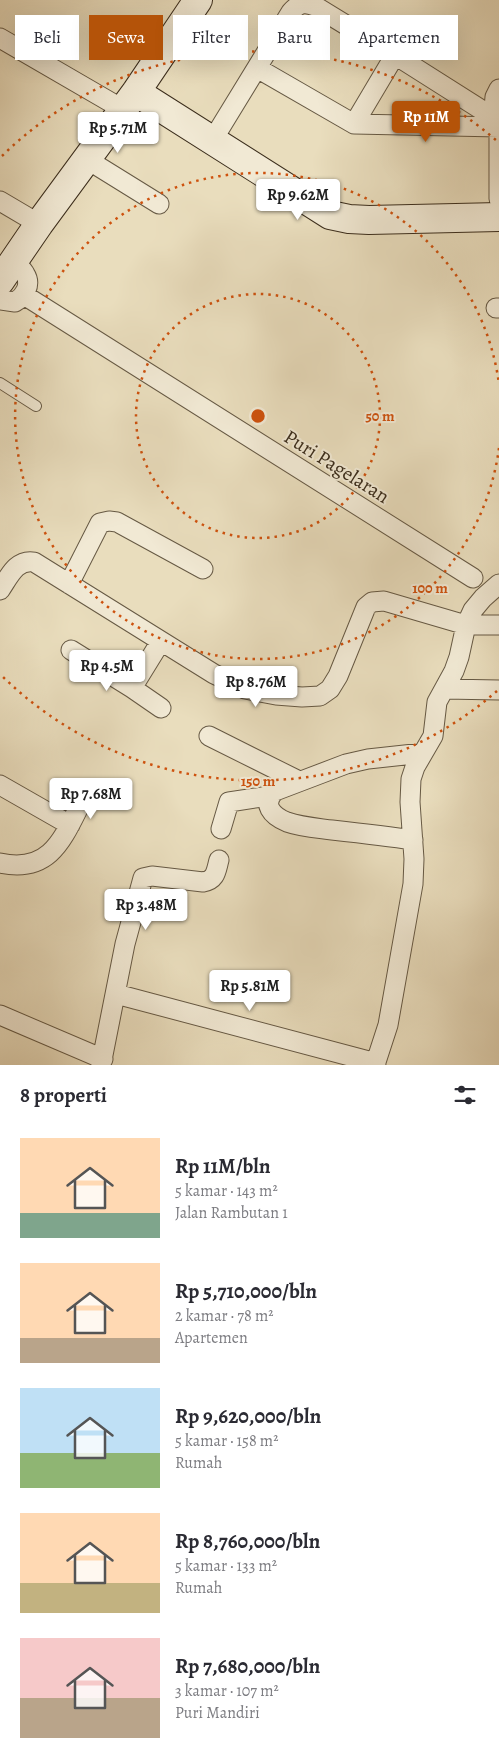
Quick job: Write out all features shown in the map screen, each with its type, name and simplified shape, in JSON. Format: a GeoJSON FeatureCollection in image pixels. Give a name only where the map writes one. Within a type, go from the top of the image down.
{"type":"FeatureCollection","features":[{"type":"Feature","properties":{"kind":"street"},"geometry":{"type":"LineString","coordinates":[[0,300],[15,302],[24,295],[28,283],[26,274],[7,271],[130,101],[198,0]]}},
{"type":"Feature","properties":{"kind":"street"},"geometry":{"type":"LineString","coordinates":[[212,141],[297,5],[307,3],[315,6],[340,21]]}},
{"type":"Feature","properties":{"kind":"street"},"geometry":{"type":"LineString","coordinates":[[0,38],[212,141],[330,215],[349,220],[499,217]]}},
{"type":"Feature","properties":{"kind":"street"},"geometry":{"type":"LineString","coordinates":[[354,124],[392,60]]}},
{"type":"Feature","properties":{"kind":"street"},"geometry":{"type":"LineString","coordinates":[[402,60],[498,125]]}},
{"type":"Feature","properties":{"kind":"street"},"geometry":{"type":"LineString","coordinates":[[257,68],[354,124],[498,125]]}},
{"type":"Feature","properties":{"kind":"street"},"geometry":{"type":"LineString","coordinates":[[499,89],[495,97],[494,108],[498,125],[499,199]]}},
{"type":"Feature","properties":{"kind":"street"},"geometry":{"type":"LineString","coordinates":[[88,160],[159,204]]}},
{"type":"Feature","properties":{"kind":"street"},"geometry":{"type":"LineString","coordinates":[[0,201],[40,224]]}},
{"type":"Feature","properties":{"kind":"street","name":"Puri Pagelaran"},"geometry":{"type":"LineString","coordinates":[[24,295],[473,578]]}},
{"type":"Feature","properties":{"kind":"street"},"geometry":{"type":"LineString","coordinates":[[68,584],[100,524],[109,521],[117,522],[203,570]]}},
{"type":"Feature","properties":{"kind":"street"},"geometry":{"type":"LineString","coordinates":[[0,590],[16,567],[27,560],[34,562],[214,674],[245,689],[276,695],[302,697],[320,696],[330,689],[338,676],[366,607],[372,602],[384,601],[466,625],[499,625]]}},
{"type":"Feature","properties":{"kind":"street"},"geometry":{"type":"LineString","coordinates":[[116,994],[375,1064],[388,1025],[413,884],[411,779],[422,753],[433,736],[436,707],[459,657],[466,625],[473,610],[499,584]]}},
{"type":"Feature","properties":{"kind":"street"},"geometry":{"type":"LineString","coordinates":[[132,688],[162,641]]}},
{"type":"Feature","properties":{"kind":"street"},"geometry":{"type":"LineString","coordinates":[[71,650],[161,708]]}},
{"type":"Feature","properties":{"kind":"street"},"geometry":{"type":"LineString","coordinates":[[445,689],[499,690]]}},
{"type":"Feature","properties":{"kind":"street"},"geometry":{"type":"LineString","coordinates":[[208,736],[299,781]]}},
{"type":"Feature","properties":{"kind":"street"},"geometry":{"type":"LineString","coordinates":[[221,829],[229,802],[269,796],[275,791],[299,781],[356,761],[422,753]]}},
{"type":"Feature","properties":{"kind":"street"},"geometry":{"type":"LineString","coordinates":[[0,786],[70,825]]}},
{"type":"Feature","properties":{"kind":"street"},"geometry":{"type":"LineString","coordinates":[[269,796],[268,801],[271,810],[285,821],[296,825],[413,840]]}},
{"type":"Feature","properties":{"kind":"street"},"geometry":{"type":"LineString","coordinates":[[0,863],[27,865],[37,862],[48,855],[70,825],[83,799]]}},
{"type":"Feature","properties":{"kind":"street"},"geometry":{"type":"LineString","coordinates":[[0,1015],[102,1062],[125,944],[143,878],[152,876],[202,882],[210,881],[214,877],[219,860]]}},
{"type":"Feature","properties":{"kind":"lane"},"geometry":{"type":"LineString","coordinates":[[0,383],[36,406]]}}]}
